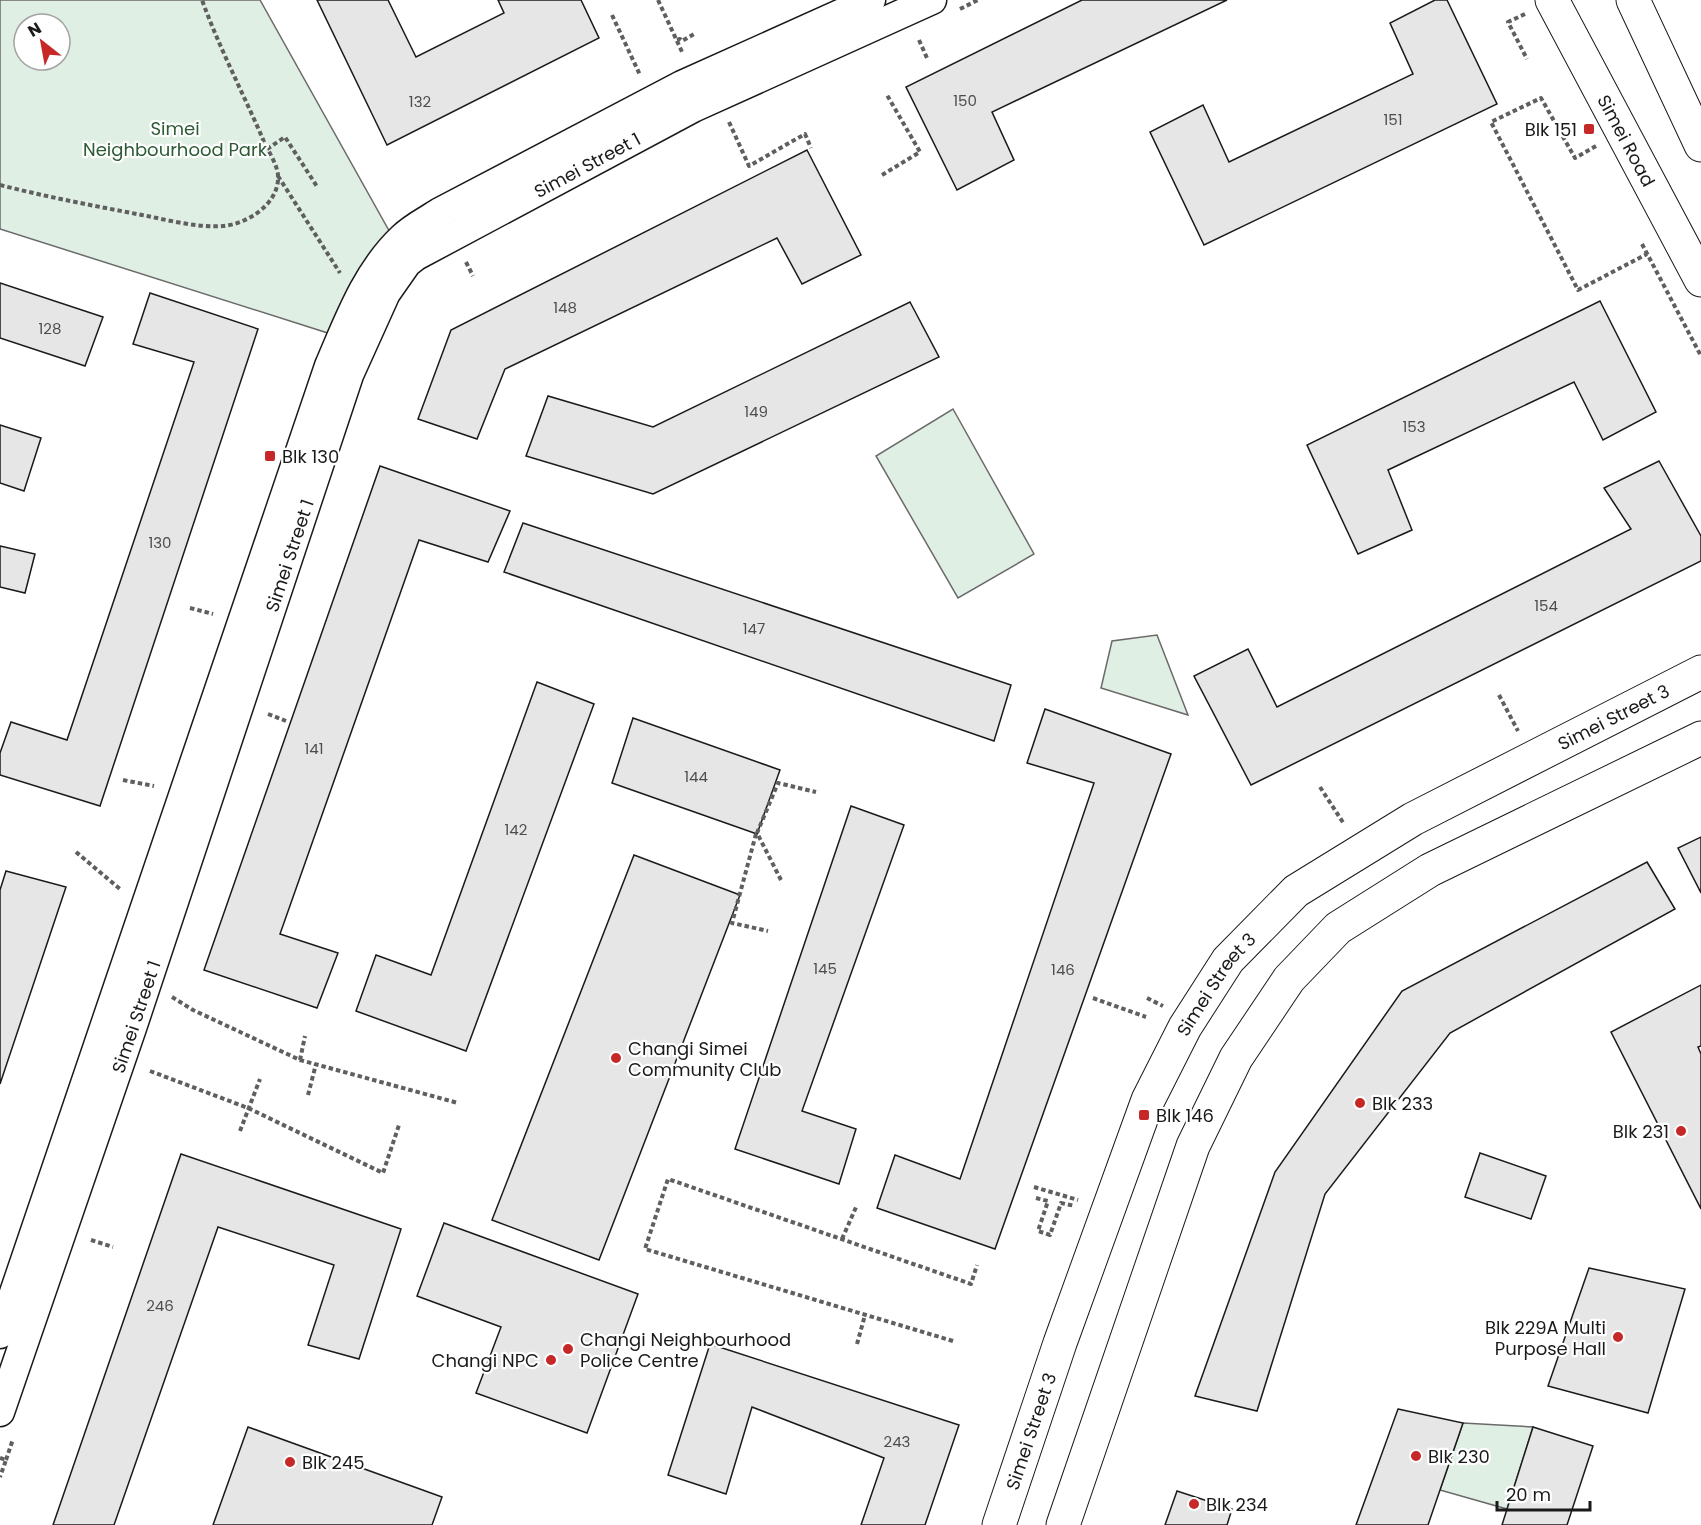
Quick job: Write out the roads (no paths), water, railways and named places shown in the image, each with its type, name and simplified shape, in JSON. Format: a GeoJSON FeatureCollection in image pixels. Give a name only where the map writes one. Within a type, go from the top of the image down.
{"type":"FeatureCollection","features":[{"type":"Feature","properties":{"kind":"main road"},"geometry":{"type":"LineString","coordinates":[[1633,0],[1701,146]]}},
{"type":"Feature","properties":{"kind":"main road","name":"Simei Road"},"geometry":{"type":"LineString","coordinates":[[1542,6],[1701,280]]}},
{"type":"Feature","properties":{"kind":"main road","name":"Simei Street 3"},"geometry":{"type":"LineString","coordinates":[[999,1525],[1060,1343],[1148,1100],[1185,1028],[1228,960],[1296,891],[1413,819],[1701,672]]}},
{"type":"Feature","properties":{"kind":"main road"},"geometry":{"type":"LineString","coordinates":[[1063,1525],[1193,1146],[1236,1058],[1289,979],[1338,928],[1430,870],[1701,738]]}},
{"type":"Feature","properties":{"kind":"street","name":"Simei Street 1"},"geometry":{"type":"LineString","coordinates":[[0,1334],[329,366],[356,306],[382,260],[403,236],[440,212],[682,85],[871,0]]}},
{"type":"Feature","properties":{"kind":"street","name":"Simei Street 1"},"geometry":{"type":"LineString","coordinates":[[9,1420],[128,1039],[349,375],[386,293],[407,263],[453,234],[693,108],[932,0]]}},
{"type":"Feature","properties":{"kind":"place","name":"Blk 151"},"geometry":{"type":"Point","coordinates":[1589,129]}},
{"type":"Feature","properties":{"kind":"place","name":"Blk 130"},"geometry":{"type":"Point","coordinates":[270,456]}},
{"type":"Feature","properties":{"kind":"place","name":"Changi Simei Community Club"},"geometry":{"type":"Point","coordinates":[616,1058]}},
{"type":"Feature","properties":{"kind":"place","name":"Blk 233"},"geometry":{"type":"Point","coordinates":[1360,1103]}},
{"type":"Feature","properties":{"kind":"place","name":"Blk 146"},"geometry":{"type":"Point","coordinates":[1144,1115]}},
{"type":"Feature","properties":{"kind":"place","name":"Blk 231"},"geometry":{"type":"Point","coordinates":[1681,1131]}},
{"type":"Feature","properties":{"kind":"place","name":"Blk 229A Multi Purpose Hall"},"geometry":{"type":"Point","coordinates":[1618,1337]}},
{"type":"Feature","properties":{"kind":"place","name":"Changi Neighbourhood Police Centre"},"geometry":{"type":"Point","coordinates":[568,1349]}},
{"type":"Feature","properties":{"kind":"place","name":"Changi NPC"},"geometry":{"type":"Point","coordinates":[551,1360]}},
{"type":"Feature","properties":{"kind":"place","name":"Blk 230"},"geometry":{"type":"Point","coordinates":[1416,1456]}},
{"type":"Feature","properties":{"kind":"place","name":"Blk 245"},"geometry":{"type":"Point","coordinates":[290,1462]}},
{"type":"Feature","properties":{"kind":"place","name":"Blk 234"},"geometry":{"type":"Point","coordinates":[1194,1504]}},
{"type":"Feature","properties":{"kind":"park label","name":"Simei Neighbourhood Park"},"geometry":{"type":"Point","coordinates":[175,138]}}]}
